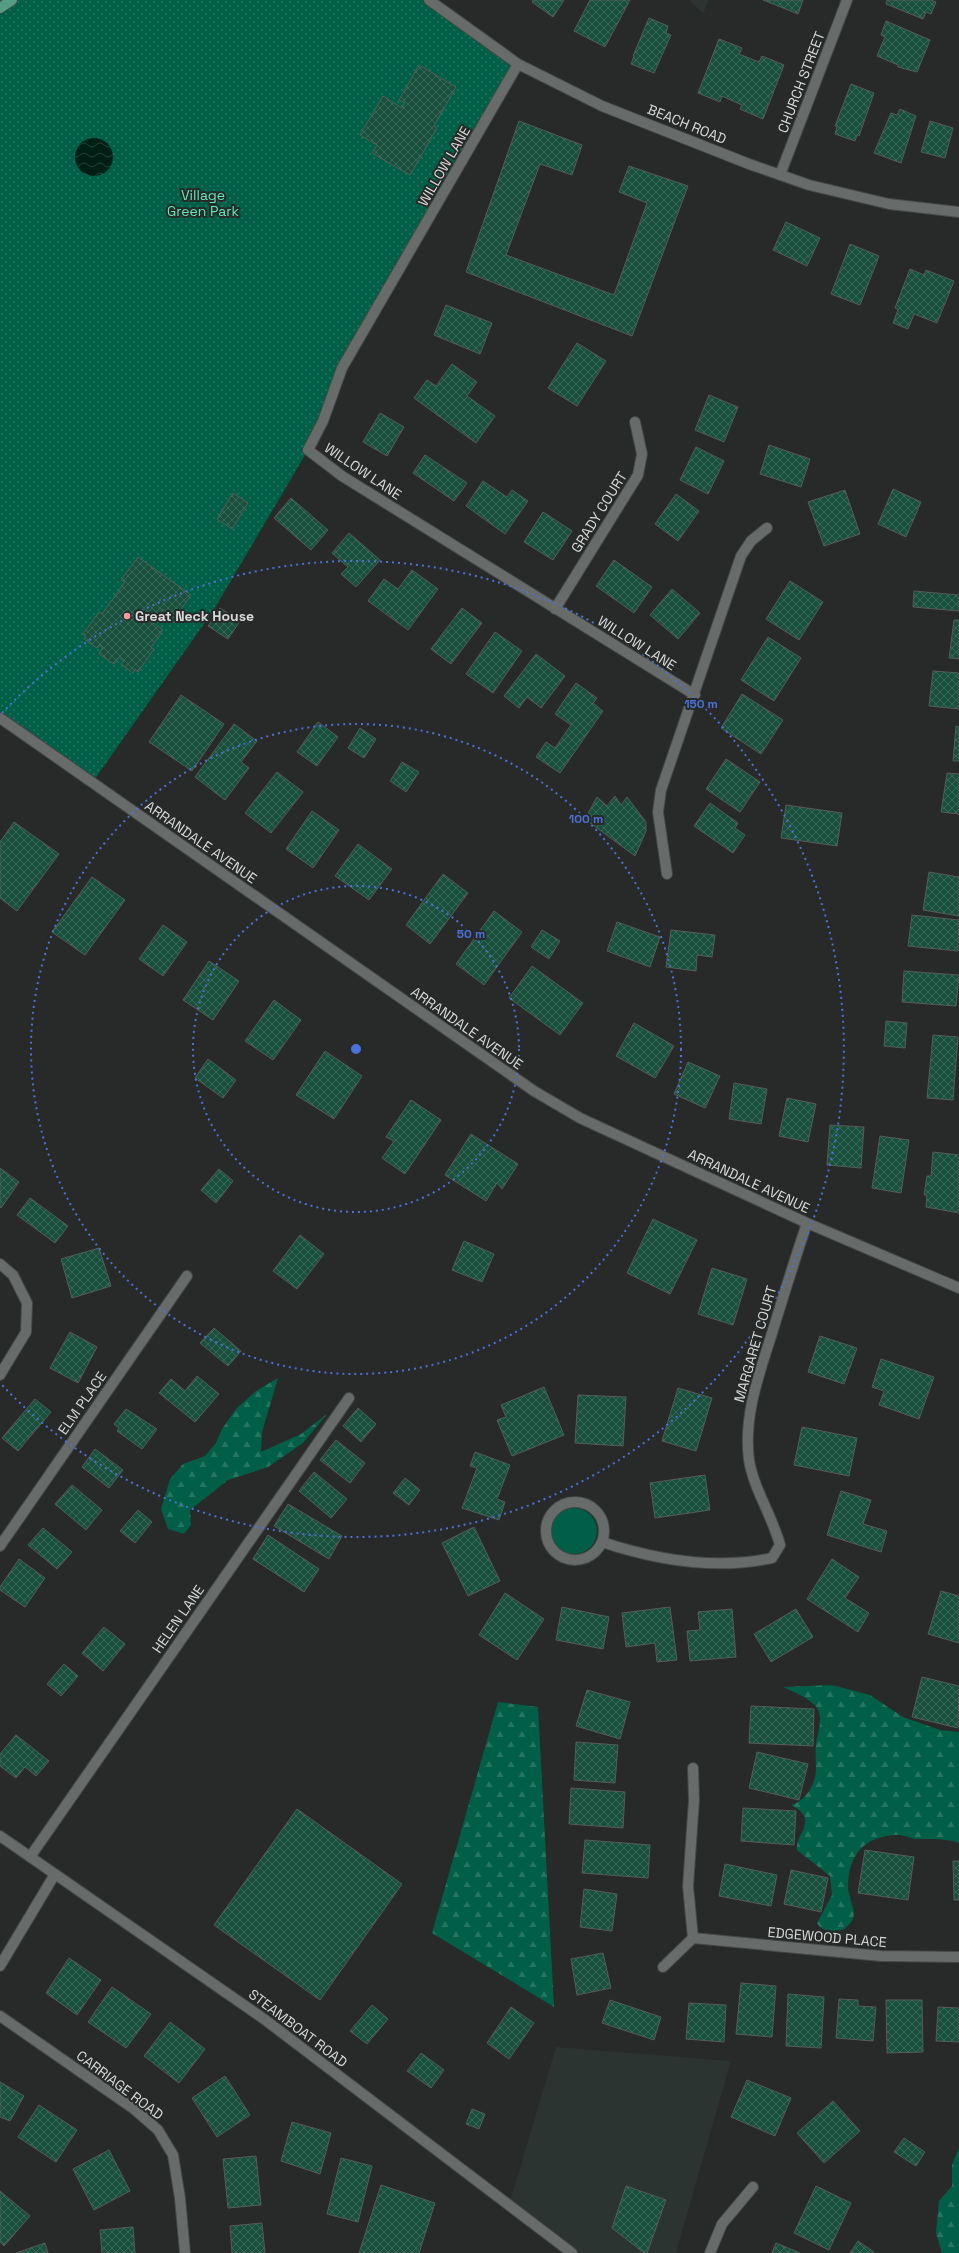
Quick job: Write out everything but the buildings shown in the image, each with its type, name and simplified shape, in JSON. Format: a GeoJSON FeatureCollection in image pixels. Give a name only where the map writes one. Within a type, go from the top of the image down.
{"type":"FeatureCollection","features":[{"type":"Feature","properties":{"kind":"main road"},"geometry":{"type":"LineString","coordinates":[[0,8],[12,0]]}},
{"type":"Feature","properties":{"kind":"street","name":"BEACH ROAD"},"geometry":{"type":"LineString","coordinates":[[430,0],[518,64],[602,106],[809,185],[888,204],[959,212]]}},
{"type":"Feature","properties":{"kind":"street","name":"CHURCH STREET"},"geometry":{"type":"LineString","coordinates":[[780,175],[847,0]]}},
{"type":"Feature","properties":{"kind":"street","name":"WILLOW LANE"},"geometry":{"type":"LineString","coordinates":[[518,64],[342,368],[323,421],[308,450],[342,476],[695,695]]}},
{"type":"Feature","properties":{"kind":"street","name":"GRADY COURT"},"geometry":{"type":"LineString","coordinates":[[555,609],[638,475],[642,454],[635,422]]}},
{"type":"Feature","properties":{"kind":"street"},"geometry":{"type":"LineString","coordinates":[[667,874],[658,812],[662,790],[741,556],[752,541],[767,528]]}},
{"type":"Feature","properties":{"kind":"street","name":"ARRANDALE AVENUE"},"geometry":{"type":"LineString","coordinates":[[0,718],[534,1092],[580,1118],[807,1223],[959,1288]]}},
{"type":"Feature","properties":{"kind":"street","name":"MARGARET COURT"},"geometry":{"type":"LineString","coordinates":[[602,1542],[669,1560],[747,1564],[772,1558],[780,1544],[775,1526],[754,1482],[749,1458],[748,1421],[755,1386],[807,1223]]}},
{"type":"Feature","properties":{"kind":"street"},"geometry":{"type":"LineString","coordinates":[[0,1264],[13,1275],[27,1303],[26,1332],[0,1375]]}},
{"type":"Feature","properties":{"kind":"street","name":"ELM PLACE"},"geometry":{"type":"LineString","coordinates":[[0,1546],[187,1276]]}},
{"type":"Feature","properties":{"kind":"street","name":"HELEN LANE"},"geometry":{"type":"LineString","coordinates":[[30,1857],[349,1398]]}},
{"type":"Feature","properties":{"kind":"street"},"geometry":{"type":"LineString","coordinates":[[575,1502],[584,1504],[592,1508],[603,1523],[602,1542],[597,1550],[585,1558],[571,1560],[561,1556],[553,1550],[548,1542],[547,1523],[558,1508],[575,1502]]}},
{"type":"Feature","properties":{"kind":"street"},"geometry":{"type":"LineString","coordinates":[[663,1967],[693,1938],[688,1886],[694,1800],[693,1768]]}},
{"type":"Feature","properties":{"kind":"street","name":"STEAMBOAT ROAD"},"geometry":{"type":"LineString","coordinates":[[0,1836],[264,2019],[572,2253]]}},
{"type":"Feature","properties":{"kind":"street"},"geometry":{"type":"LineString","coordinates":[[0,1966],[55,1874]]}},
{"type":"Feature","properties":{"kind":"street","name":"EDGEWOOD PLACE"},"geometry":{"type":"LineString","coordinates":[[693,1938],[881,1956],[959,1957]]}},
{"type":"Feature","properties":{"kind":"street","name":"CARRIAGE ROAD"},"geometry":{"type":"LineString","coordinates":[[0,2016],[134,2110],[158,2130],[172,2155],[180,2198],[185,2253]]}},
{"type":"Feature","properties":{"kind":"street"},"geometry":{"type":"LineString","coordinates":[[710,2253],[722,2224],[753,2187]]}},
{"type":"Feature","properties":{"kind":"shaded area"},"geometry":{"type":"Polygon","coordinates":[[[689,0],[709,0],[703,13],[689,0]]]}},
{"type":"Feature","properties":{"kind":"shaded area"},"geometry":{"type":"Polygon","coordinates":[[[556,2047],[731,2061],[676,2253],[572,2253],[509,2205],[556,2047]]]}},
{"type":"Feature","properties":{"kind":"green space","name":"Village Green Park"},"geometry":{"type":"Polygon","coordinates":[[[0,0],[432,0],[520,62],[342,368],[308,450],[213,611],[92,783],[0,718],[0,0]]]}},
{"type":"Feature","properties":{"kind":"green space"},"geometry":{"type":"Polygon","coordinates":[[[278,1378],[262,1432],[261,1452],[301,1434],[327,1414],[303,1443],[268,1467],[228,1480],[190,1510],[191,1525],[184,1534],[168,1529],[161,1509],[170,1479],[183,1464],[205,1456],[216,1443],[222,1429],[236,1409],[256,1391],[278,1378]]]}},
{"type":"Feature","properties":{"kind":"green space"},"geometry":{"type":"Polygon","coordinates":[[[569,1508],[579,1508],[587,1512],[593,1518],[597,1526],[597,1536],[593,1544],[587,1550],[579,1554],[569,1554],[561,1550],[555,1544],[551,1536],[551,1526],[555,1518],[561,1512],[569,1508]]]}},
{"type":"Feature","properties":{"kind":"green space"},"geometry":{"type":"Polygon","coordinates":[[[832,1685],[870,1695],[903,1717],[940,1730],[959,1732],[959,1843],[935,1839],[914,1839],[899,1835],[885,1836],[875,1839],[867,1844],[860,1849],[855,1856],[849,1875],[848,1886],[854,1914],[853,1919],[843,1930],[832,1931],[825,1930],[817,1923],[832,1895],[830,1876],[797,1850],[797,1844],[805,1822],[804,1816],[800,1811],[791,1805],[801,1800],[809,1792],[816,1775],[816,1744],[820,1726],[820,1717],[814,1704],[802,1696],[783,1687],[832,1685]]]}},
{"type":"Feature","properties":{"kind":"green space"},"geometry":{"type":"Polygon","coordinates":[[[498,1702],[538,1707],[554,2007],[432,1933],[498,1702]]]}},
{"type":"Feature","properties":{"kind":"green space"},"geometry":{"type":"Polygon","coordinates":[[[959,2148],[959,2253],[942,2253],[936,2233],[939,2201],[952,2186],[952,2165],[959,2148]]]}},
{"type":"Feature","properties":{"kind":"water"},"geometry":{"type":"Polygon","coordinates":[[[90,138],[98,138],[105,141],[110,146],[113,157],[110,168],[105,173],[98,176],[90,176],[83,173],[78,168],[75,161],[75,153],[78,146],[83,141],[90,138]]]}},
{"type":"Feature","properties":{"kind":"place","name":"Great Neck House"},"geometry":{"type":"Point","coordinates":[127,616]}}]}
